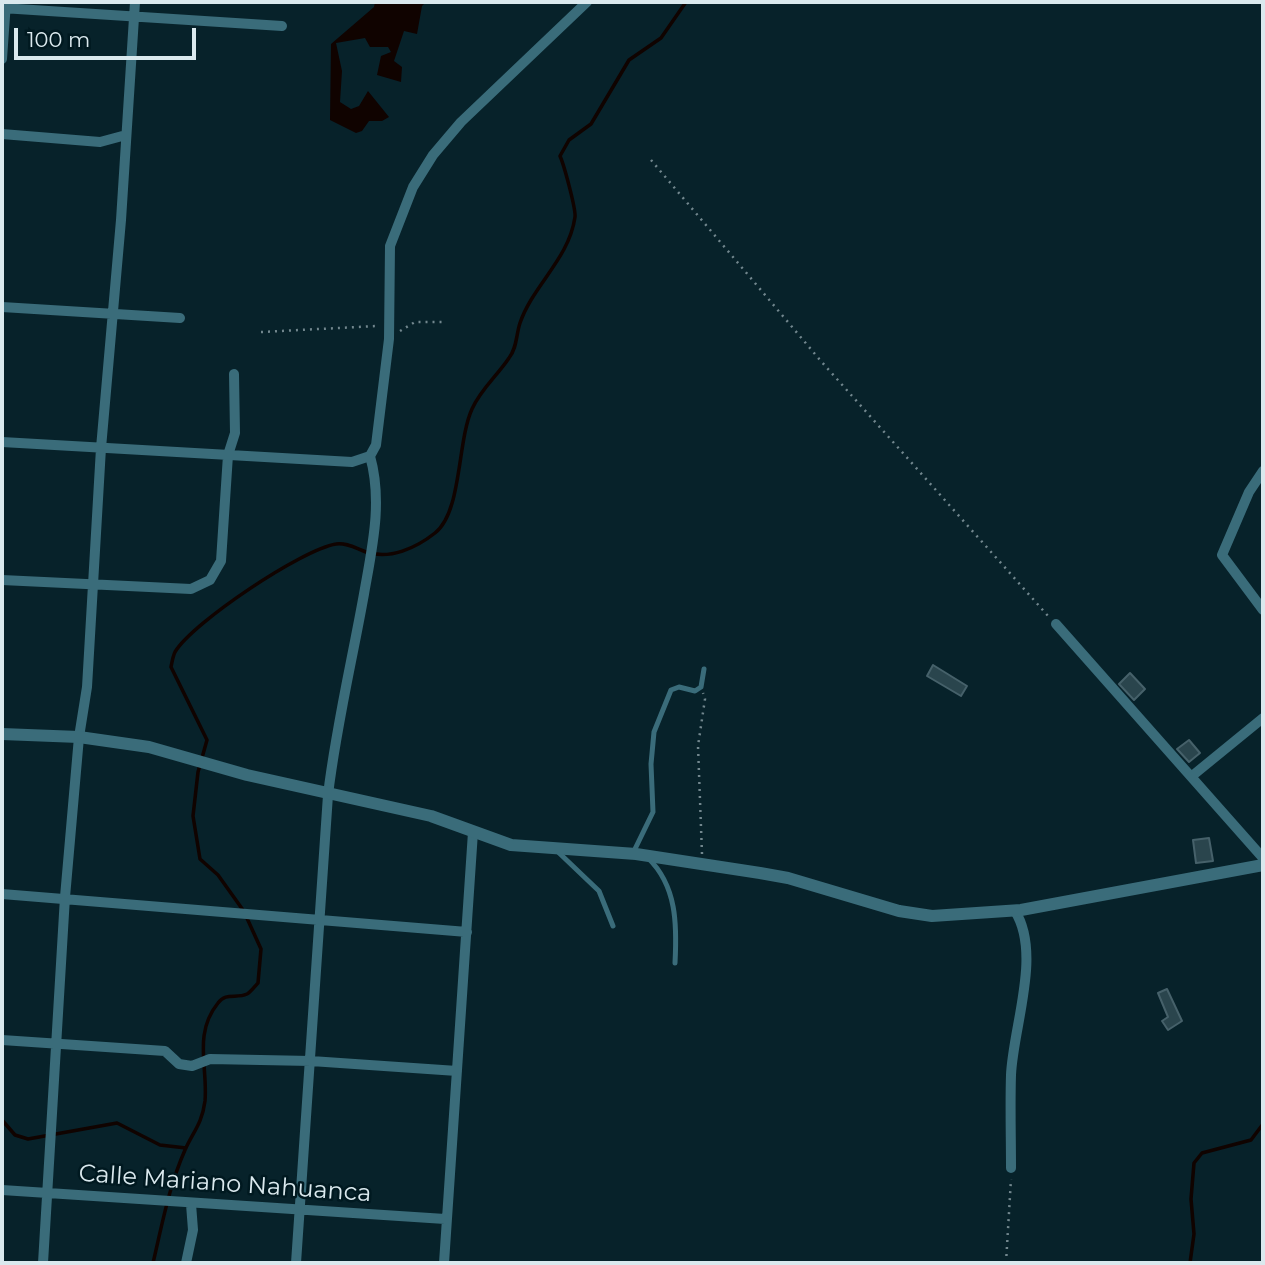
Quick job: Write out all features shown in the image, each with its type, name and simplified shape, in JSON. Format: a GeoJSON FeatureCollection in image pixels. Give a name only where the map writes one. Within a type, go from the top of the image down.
{"type":"FeatureCollection","features":[{"type":"Feature","properties":{"kind":"street"},"geometry":{"type":"LineString","coordinates":[[43,1263],[65,897],[79,737],[87,687],[101,448],[135,2]]}},
{"type":"Feature","properties":{"kind":"street"},"geometry":{"type":"LineString","coordinates":[[296,1263],[328,795],[333,751],[371,553],[378,494],[370,456],[376,445],[389,339],[390,246],[413,187],[433,155],[461,122],[587,2]]}},
{"type":"Feature","properties":{"kind":"street"},"geometry":{"type":"LineString","coordinates":[[2,60],[4,6],[134,18],[282,26]]}},
{"type":"Feature","properties":{"kind":"street"},"geometry":{"type":"LineString","coordinates":[[2,134],[100,142],[126,135]]}},
{"type":"Feature","properties":{"kind":"street"},"geometry":{"type":"LineString","coordinates":[[2,307],[180,318]]}},
{"type":"Feature","properties":{"kind":"street"},"geometry":{"type":"LineString","coordinates":[[2,580],[191,589],[210,580],[221,561],[228,456],[234,433],[234,374]]}},
{"type":"Feature","properties":{"kind":"street"},"geometry":{"type":"LineString","coordinates":[[2,442],[352,462],[370,456]]}},
{"type":"Feature","properties":{"kind":"street"},"geometry":{"type":"LineString","coordinates":[[1263,471],[1249,492],[1222,555],[1263,610]]}},
{"type":"Feature","properties":{"kind":"street"},"geometry":{"type":"LineString","coordinates":[[1056,624],[1263,858]]}},
{"type":"Feature","properties":{"kind":"street"},"geometry":{"type":"LineString","coordinates":[[1192,776],[1263,718]]}},
{"type":"Feature","properties":{"kind":"street"},"geometry":{"type":"LineString","coordinates":[[2,734],[79,737],[173,753],[328,795],[431,816],[511,845],[639,855],[788,877],[898,911],[932,916],[1015,911],[1263,865]]}},
{"type":"Feature","properties":{"kind":"street"},"geometry":{"type":"LineString","coordinates":[[444,1263],[473,832]]}},
{"type":"Feature","properties":{"kind":"street"},"geometry":{"type":"LineString","coordinates":[[2,894],[65,897],[86,901],[467,932]]}},
{"type":"Feature","properties":{"kind":"street"},"geometry":{"type":"LineString","coordinates":[[1012,1168],[1011,1074],[1025,982],[1026,934],[1015,911]]}},
{"type":"Feature","properties":{"kind":"street"},"geometry":{"type":"LineString","coordinates":[[2,1040],[165,1051],[179,1064],[192,1066],[210,1059],[457,1071]]}},
{"type":"Feature","properties":{"kind":"street","name":"Calle Mariano Nahuanca"},"geometry":{"type":"LineString","coordinates":[[2,1190],[445,1219]]}},
{"type":"Feature","properties":{"kind":"street"},"geometry":{"type":"LineString","coordinates":[[186,1263],[193,1230],[191,1204]]}},
{"type":"Feature","properties":{"kind":"lane"},"geometry":{"type":"LineString","coordinates":[[675,962],[674,908],[667,883],[639,855],[653,812],[651,764],[654,732],[671,690],[679,687],[695,691],[701,687],[705,668]]}},
{"type":"Feature","properties":{"kind":"lane"},"geometry":{"type":"LineString","coordinates":[[554,848],[599,891],[613,926]]}},
{"type":"Feature","properties":{"kind":"path"},"geometry":{"type":"LineString","coordinates":[[651,160],[820,360],[1056,624]]}},
{"type":"Feature","properties":{"kind":"path"},"geometry":{"type":"LineString","coordinates":[[389,339],[415,322],[442,322]]}},
{"type":"Feature","properties":{"kind":"path"},"geometry":{"type":"LineString","coordinates":[[261,332],[389,326]]}},
{"type":"Feature","properties":{"kind":"path"},"geometry":{"type":"LineString","coordinates":[[701,687],[705,699],[698,746],[702,864]]}},
{"type":"Feature","properties":{"kind":"path"},"geometry":{"type":"LineString","coordinates":[[1006,1263],[1012,1168]]}},
{"type":"Feature","properties":{"kind":"shaded area"},"geometry":{"type":"Polygon","coordinates":[[[375,2],[426,2],[422,6],[417,34],[404,31],[394,61],[402,67],[401,82],[377,75],[381,56],[391,52],[388,47],[370,47],[365,38],[336,43],[342,71],[340,102],[351,109],[359,106],[368,91],[389,117],[382,121],[369,121],[362,131],[356,133],[330,120],[331,44],[374,7],[375,2]]]}},
{"type":"Feature","properties":{"kind":"building"},"geometry":{"type":"Polygon","coordinates":[[[933,665],[967,686],[961,696],[927,676],[933,665]]]}},
{"type":"Feature","properties":{"kind":"building"},"geometry":{"type":"Polygon","coordinates":[[[1130,673],[1145,689],[1134,700],[1119,684],[1130,673]]]}},
{"type":"Feature","properties":{"kind":"building"},"geometry":{"type":"Polygon","coordinates":[[[1189,740],[1200,753],[1189,762],[1177,749],[1189,740]]]}},
{"type":"Feature","properties":{"kind":"building"},"geometry":{"type":"Polygon","coordinates":[[[1209,838],[1213,861],[1196,863],[1193,840],[1209,838]]]}},
{"type":"Feature","properties":{"kind":"building"},"geometry":{"type":"Polygon","coordinates":[[[1167,989],[1182,1021],[1168,1030],[1162,1021],[1168,1017],[1158,993],[1167,989]]]}},
{"type":"Feature","properties":{"kind":"waterway"},"geometry":{"type":"LineString","coordinates":[[243,910],[218,875],[200,859],[193,816],[198,772],[207,740],[171,667],[175,652],[203,623],[225,606],[299,559],[336,544],[384,555],[402,551],[420,543],[444,523],[455,493],[467,423],[472,409],[512,354],[526,309],[566,246],[571,232],[575,212],[560,156],[569,140],[591,124],[629,60],[661,38],[686,2]]}},
{"type":"Feature","properties":{"kind":"waterway"},"geometry":{"type":"LineString","coordinates":[[153,1263],[175,1178],[204,1109],[203,1051],[210,1015],[221,1000],[247,994],[258,983],[261,949],[246,916]]}},
{"type":"Feature","properties":{"kind":"waterway"},"geometry":{"type":"LineString","coordinates":[[2,1120],[15,1135],[28,1139],[117,1123],[160,1145],[186,1148]]}},
{"type":"Feature","properties":{"kind":"waterway"},"geometry":{"type":"LineString","coordinates":[[1190,1263],[1194,1234],[1191,1199],[1194,1163],[1202,1153],[1251,1140],[1263,1124]]}}]}
